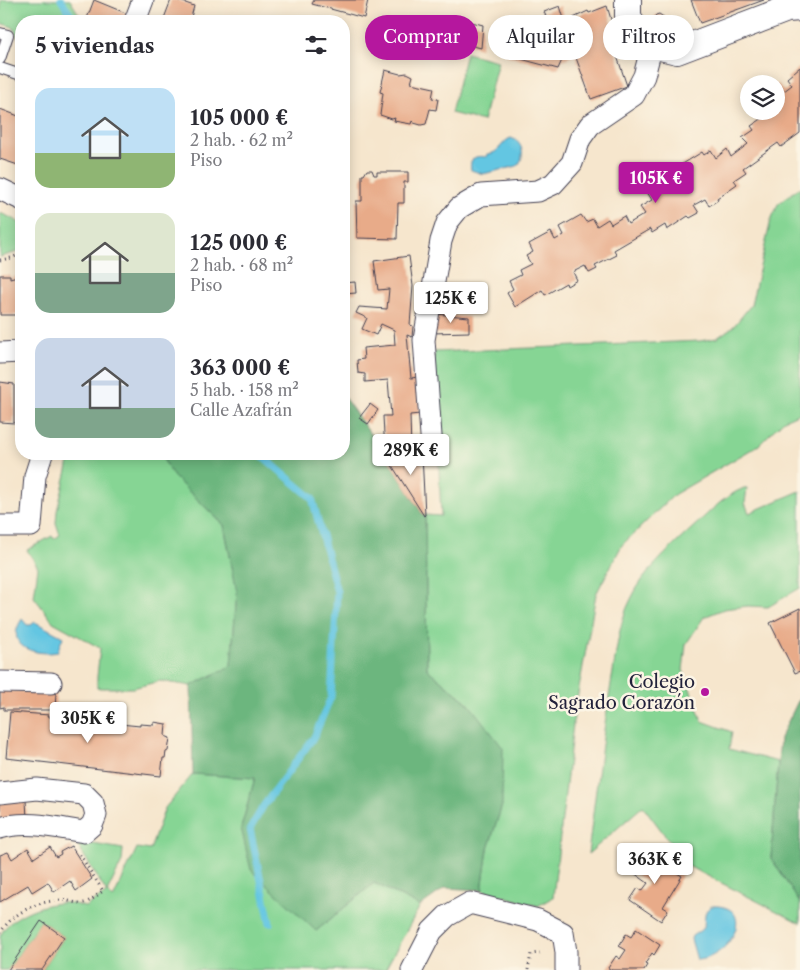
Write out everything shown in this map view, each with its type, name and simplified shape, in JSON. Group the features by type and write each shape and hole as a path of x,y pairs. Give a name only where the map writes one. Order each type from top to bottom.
{"street":[{"path":"137,15 143,0"},
{"path":"628,0 628,15"},
{"path":"694,45 787,9 800,8"},
{"path":"432,449 424,340 441,241 447,223 459,208 481,195 538,192 553,184 572,163 580,139 590,125 634,95 644,76 648,60"},
{"path":"0,189 15,196"},
{"path":"0,353 15,352"},
{"path":"0,526 32,526 35,476 40,460"},
{"path":"0,682 51,683"},
{"path":"0,792 37,789 84,794 93,803 96,815 92,825 84,832 40,825 0,828"},
{"path":"412,970 432,931 446,916 470,904 538,920 563,933 566,970"}],"lane":[{"path":"0,33 8,35 0,59"},
{"path":"0,68 15,73"}],"path":[{"path":"0,260 15,256"},
{"path":"0,933 14,916 29,908 61,900 84,903 103,891 80,855"},
{"path":"528,970 531,954 540,954"}],"green space":[{"path":"1,0 70,0 79,15 15,15 15,31 13,27 0,23"},
{"path":"478,56 498,61 483,121 451,113 464,60 478,60"},
{"path":"800,187 800,413 784,420 759,445 675,494 622,545 596,594 574,716 553,897 538,906 482,890 488,849 502,805 468,703 427,669 425,515 441,516 434,352 700,341 717,338 734,326 751,305 771,220 778,204"},
{"path":"0,213 15,220 15,253 0,257"},
{"path":"350,405 386,456 423,515 425,515 427,669 468,703 503,748 502,805 488,849 482,890 445,888 420,906 374,883 316,931 251,870 241,828 255,778 193,774 191,686 231,666 237,592 224,525 174,477 164,460 350,460"},
{"path":"70,460 164,460 174,477 224,525 237,592 231,666 191,686 160,681 133,688 97,688 100,648 53,622 34,597 38,567 27,550 52,536 54,539 60,535 56,523 57,511"},
{"name":"Colegio Sagrado Corazón","path":"744,488 747,488 745,503 749,513 800,491 800,588 768,607 748,606 724,609 704,617 686,644 683,670 702,721 732,732 729,749 778,762 771,858 800,903 800,923 688,866 643,806 588,854 616,652 620,629 627,608 643,579 665,554 716,506"},
{"path":"800,697 800,903 771,858 780,738"},
{"path":"193,774 255,778 241,828 316,931 374,883 420,906 385,970 42,970 64,937 41,921 8,970 0,970 0,938 3,931 16,918 35,909 54,904 68,903 85,907 107,893 75,841 123,849 122,862 107,892 113,899 137,848 150,850 165,808"}],"water":[{"path":"511,138 521,146 522,150 522,158 517,166 483,174 471,170 471,163 474,158 479,156 486,157 487,154 498,150"},
{"path":"22,619 27,625 35,622 63,637 57,652 40,652 24,648 16,637 17,629"},
{"path":"712,906 726,908 734,913 737,922 735,932 721,950 710,957 697,960 691,939 692,936 704,928 706,912"}],"building":[{"path":"94,0 128,14 128,15 88,15"},
{"path":"171,0 177,0 194,6 192,15 165,15"},
{"path":"314,0 368,0 364,18 312,4"},
{"path":"691,0 764,0 700,23"},
{"path":"560,6 563,15 545,15 544,12"},
{"path":"607,6 610,15 603,15 603,60 618,60 627,86 591,99 577,60 593,60 593,15 580,15"},
{"path":"478,24 483,25 481,48 478,47"},
{"path":"525,60 562,60 558,69"},
{"path":"800,67 800,133 781,147 778,143 743,168 746,172 734,180 737,184 717,198 718,200 709,206 705,199 694,205 699,213 690,218 688,216 667,230 665,225 652,233 650,229 614,250 617,255 595,266 597,269 589,273 585,266 573,272 577,280 567,286 566,283 545,295 542,290 515,307 507,293 513,289 509,281 521,275 519,270 531,264 526,256 533,252 529,244 551,232 555,240 564,235 560,227 581,215 586,222 593,219 597,226 608,219 611,224 624,216 628,224 645,214 640,207 652,200 647,192 654,187 652,184 673,170 674,172 682,167 681,165 702,152 704,155 711,150 716,158 727,149 731,157 748,144 742,138 754,130 751,126 760,120 785,120 785,90 792,85 787,78"},
{"path":"385,70 400,74 407,73 413,76 411,83 434,88 432,98 438,99 436,110 430,109 426,124 421,125 412,121 411,124 394,121 395,118 392,119 380,115 383,93 380,92"},
{"path":"0,109 15,115 15,164 0,159"},
{"path":"367,170 372,170 374,175 377,175 377,172 408,172 408,182 404,182 404,203 398,203 397,239 357,238 356,201 362,201 362,175"},
{"path":"409,256 413,286 410,325 413,326 412,337 407,335 411,378 418,377 420,414 410,415 411,452 385,453 383,416 391,416 388,380 365,382 365,374 358,373 357,360 364,359 363,348 395,345 394,330 381,324 376,335 362,329 367,318 356,313 359,307 387,309 389,289 378,290 374,261"},
{"path":"0,275 10,275 10,278 15,277 15,315 0,315"},
{"path":"350,282 355,282 356,293 350,294"},
{"path":"436,314 469,317 469,332 432,333"},
{"path":"0,382 14,384 14,423 0,422"},
{"path":"370,404 378,410 368,424 359,418"},
{"path":"422,454 425,515 424,516 386,456"},
{"path":"800,608 800,671 795,673 770,623"},
{"path":"0,691 56,692 55,710 4,710 4,707 0,708"},
{"path":"10,712 140,726 140,724 154,725 154,722 166,724 165,736 170,738 168,751 165,758 163,758 161,776 6,758"},
{"path":"26,800 27,819 0,821 0,802"},
{"path":"71,846 92,879 76,891 70,881 54,892 48,882 32,892 28,885 0,902 0,855 8,852 12,859 28,848 34,858 50,847 56,857 61,854 60,852"},
{"path":"650,849 670,863 667,867 682,876 663,907 668,910 661,921 630,900 638,888 642,891 648,883 634,873"},
{"path":"41,921 64,937 42,970 8,970"},
{"path":"636,929 660,945 654,955 652,953 645,964 647,965 644,970 612,970 608,968 616,956 620,959 626,950 619,946 626,934 631,937"}],"waterway":[{"path":"61,0 71,15"},
{"path":"267,460 312,498 337,592 331,697 314,737 264,805 250,829 270,923"}],"place":[{"name":"Colegio Sagrado Corazón","path":"705,692"}]}
